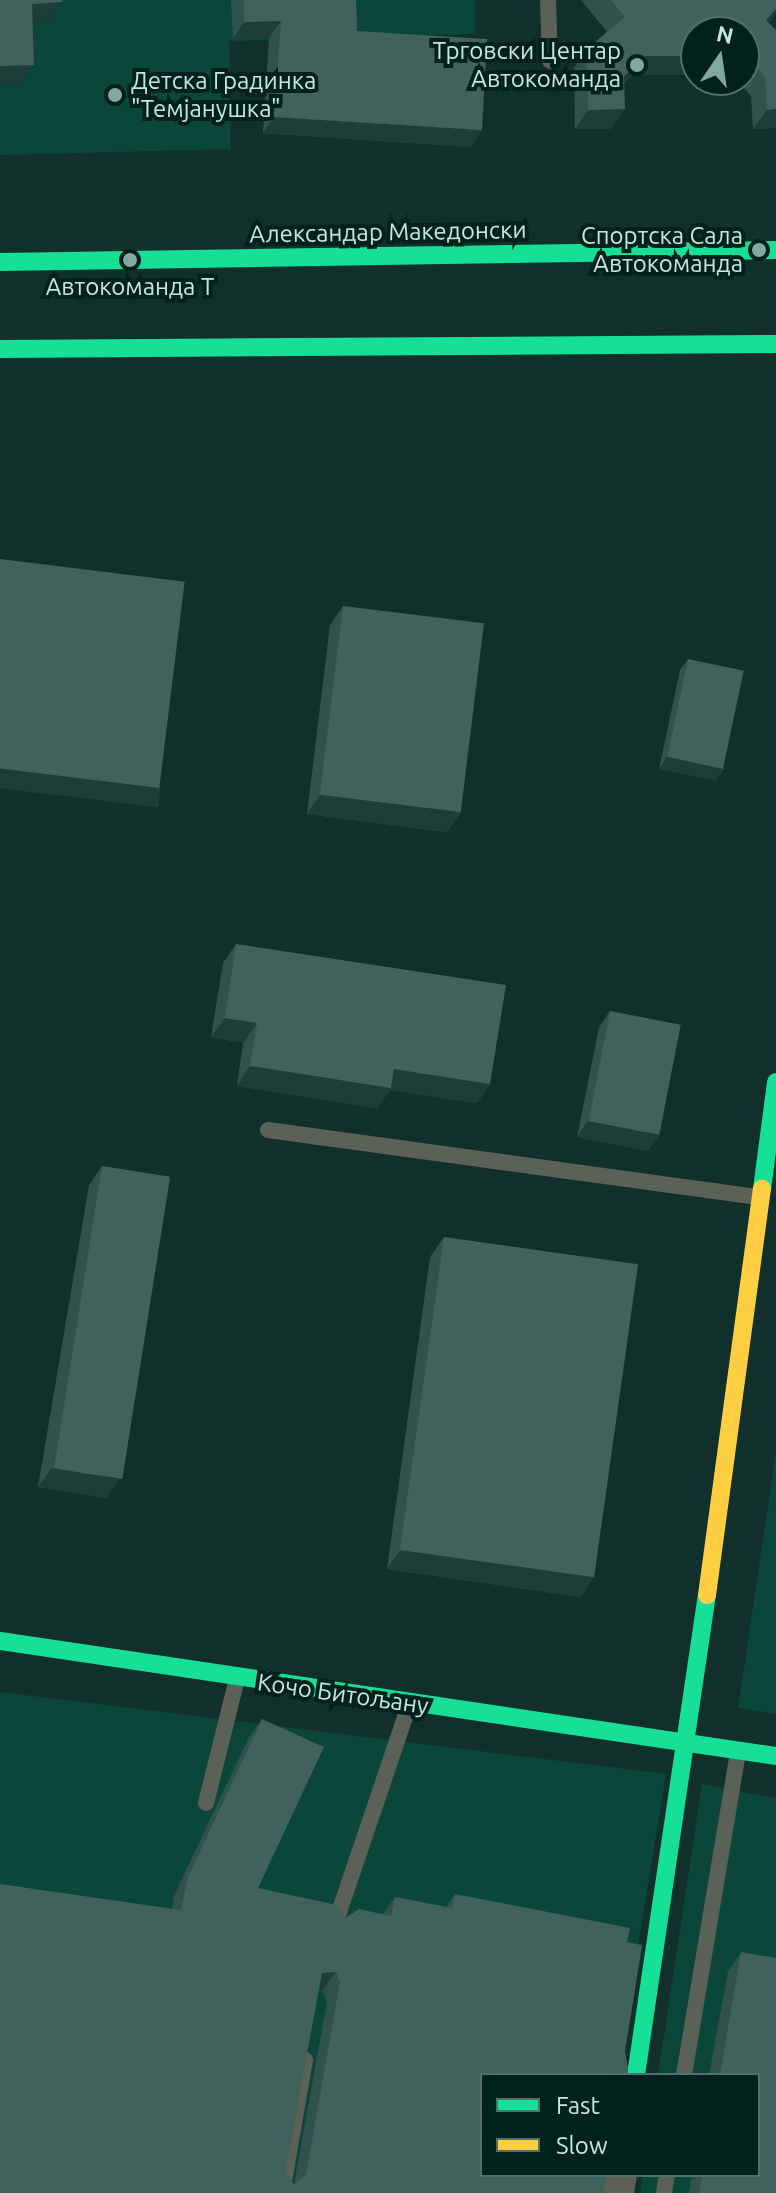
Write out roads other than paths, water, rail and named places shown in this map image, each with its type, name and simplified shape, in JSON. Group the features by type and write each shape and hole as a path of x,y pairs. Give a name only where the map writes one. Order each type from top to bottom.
{"street":[{"name":"Александар Македонски","path":"0,262 776,250"},
{"path":"0,349 776,344"},
{"path":"636,2073 686,1742 776,1082"},
{"name":"Кочо Битољану","path":"0,1641 237,1679 776,1756"}],"lane":[{"path":"548,0 550,61"},
{"path":"268,1130 760,1198"},
{"path":"206,1803 237,1679"},
{"path":"334,1927 410,1703"},
{"path":"684,2073 738,1750"},
{"path":"282,2193 308,2044"}],"place":[{"name":"Трговски Центар Автокоманда","path":"637,65"},
{"name":"Детска Градинка \"Темјанушка\"","path":"115,95"},
{"name":"Спортска Сала Автокоманда","path":"759,250"},
{"name":"Автокоманда Т","path":"130,260"}]}
